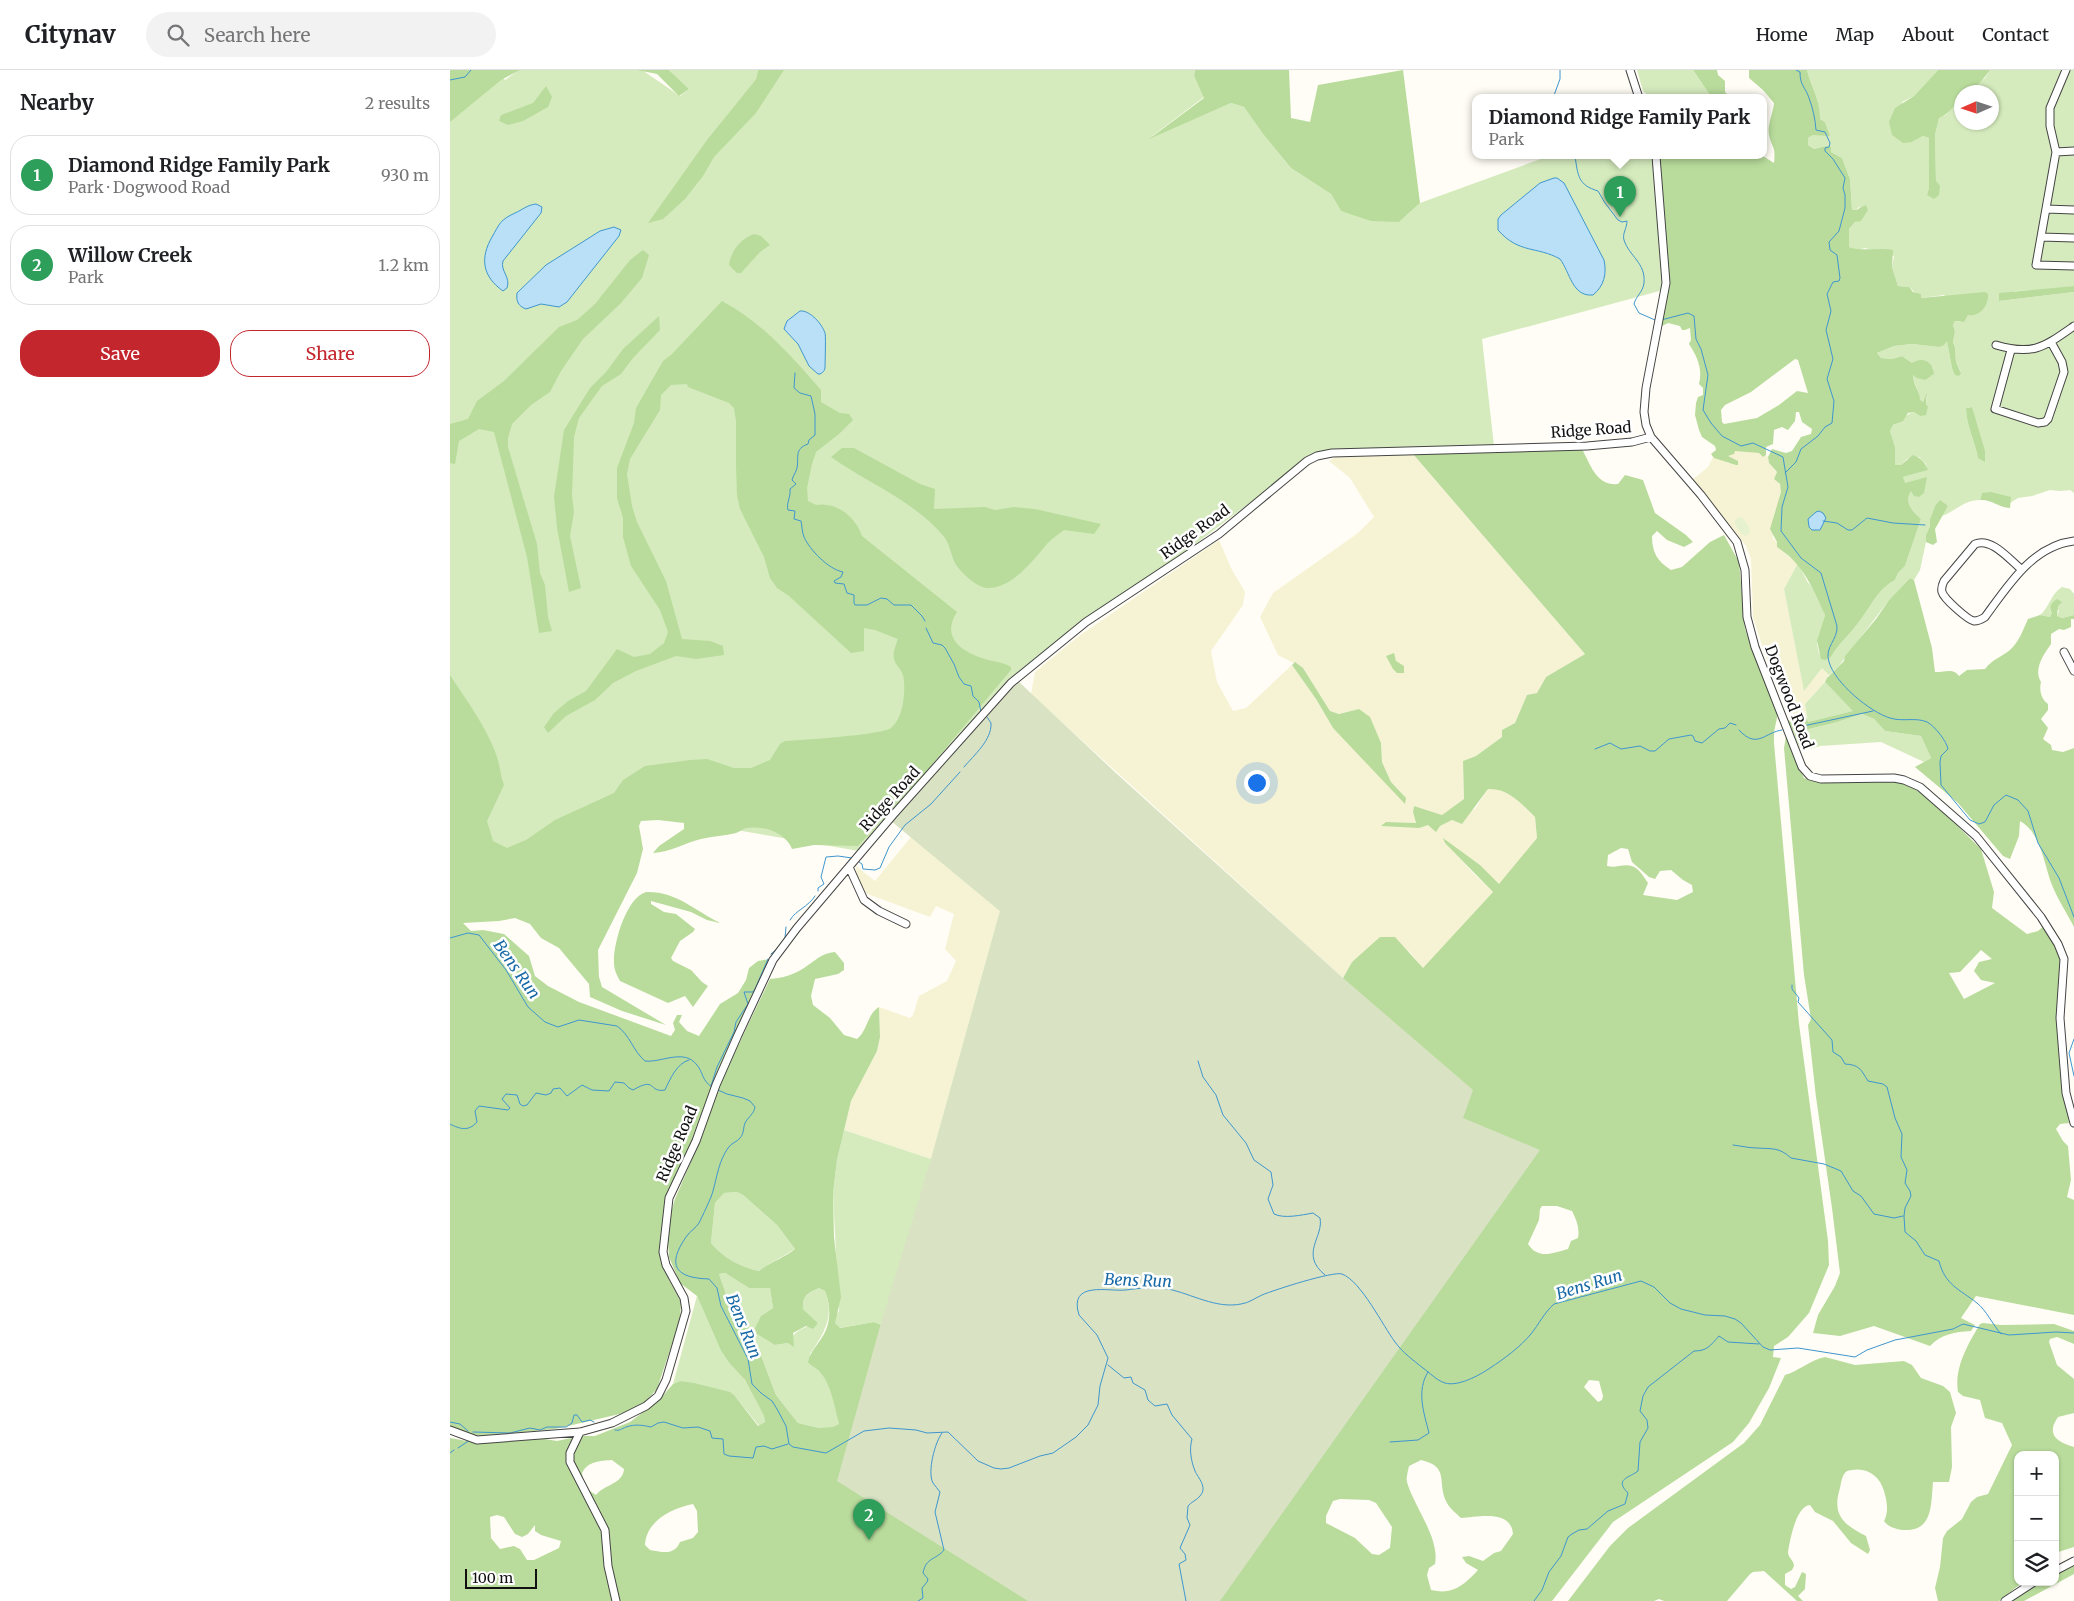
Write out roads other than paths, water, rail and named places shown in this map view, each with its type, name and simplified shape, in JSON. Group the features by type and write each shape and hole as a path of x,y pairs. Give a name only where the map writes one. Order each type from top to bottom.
{"street":[{"path":"1630,70 1638,94"},
{"path":"2066,70 2050,108 2050,126 2056,152 2036,265 2074,266"},
{"path":"2056,152 2074,151"},
{"name":"Dogwood Road","path":"1656,159 1666,275 1664,296 1648,378 1644,412 1646,425 1652,437 1701,495 1737,542 1745,570 1749,629 1794,748 1806,773 1814,778 1821,779 1894,778 1912,782 1920,787 1960,820 1989,849 2052,933 2064,959 2060,1018 2066,1093 2074,1123"},
{"path":"2046,209 2074,210"},
{"path":"2041,237 2074,238"},
{"path":"1996,346 2011,350 2034,349 2051,342 2074,326"},
{"path":"2011,350 1995,408 2038,423 2045,422 2048,419 2064,372 2062,362 2051,342"},
{"name":"Ridge Road","path":"450,1430 471,1439 580,1432 612,1423 646,1406 658,1396 666,1380 686,1311 684,1298 666,1265 662,1252 667,1206 673,1188 696,1141 715,1088 773,960 797,928 893,815 1011,683 1086,622 1219,534 1312,458 1332,453 1587,446 1636,442 1652,437"},
{"path":"2021,569 1990,544 1980,542 1975,544 1944,581 1941,588 1942,594 1969,618 1975,621 1981,620 2021,569 2052,548 2074,541"},
{"path":"2064,652 2074,670"},
{"path":"849,867 864,900 879,911 906,924"},
{"path":"580,1432 570,1453 570,1462 605,1530 608,1566 616,1601"},
{"path":"2059,1569 2074,1560"},
{"path":"2005,1601 2028,1586"}],"water":[{"path":"1554,178 1564,183 1604,260 1604,279 1600,288 1593,295 1586,295 1576,288 1560,259 1513,243 1498,230 1498,219 1501,215 1540,183"},
{"path":"536,204 542,207 541,213 503,261 502,265 508,284 507,288 503,291 487,273 485,259 488,245 503,220 527,206"},
{"path":"614,227 621,230 619,236 567,302 559,307 541,304 526,309 519,305 517,293 546,265 600,231"},
{"path":"800,311 804,311 815,318 825,333 825,368 820,374 809,366 798,344 784,329 787,321"},
{"path":"1819,511 1826,518 1820,530 1812,530 1809,527 1808,519"}],"waterway":[{"path":"450,80 465,77 471,70"},
{"path":"1554,94 1560,79 1560,70"},
{"path":"1785,473 1796,462 1801,449 1832,423 1834,401 1827,379 1833,359 1826,330 1831,311 1827,294 1833,282 1839,281 1840,278 1837,255 1830,250 1829,242 1839,231 1845,208 1843,188 1845,178 1833,159 1825,151 1825,148 1829,147 1830,143 1825,132 1816,130 1814,114 1802,83 1800,72 1796,70"},
{"path":"1576,159 1578,174 1583,183 1591,189 1598,191 1618,220 1622,222 1627,221 1624,240 1626,246 1640,265 1644,276 1643,286 1634,304 1639,313 1655,320"},
{"path":"1661,320 1688,313 1694,316 1696,339 1701,349 1708,375 1703,410 1722,436 1741,446 1753,443 1783,457 1788,487 1782,507 1781,531 1801,558 1821,573 1837,626 1828,657 1838,679 1854,696 1882,715 1895,719 1927,722 1937,730 1948,749 1941,756 1941,785 1970,820 1979,824 1985,822 1994,805 2006,795 2018,800 2028,811 2038,843 2059,878 2074,917"},
{"path":"795,373 794,388 800,393 811,396 815,414 815,435 799,451 797,468 792,480 796,484 790,489 788,510 795,511 794,519 801,521 804,537 815,553 831,567 843,572 841,577 834,581 835,583 844,584 847,593 854,595 855,605 867,605 881,598 887,599 894,605 911,605 925,621"},
{"path":"1823,521 1837,523 1848,530 1852,530 1867,518 1893,523 1925,525"},
{"path":"926,628 933,643 942,645 945,648 964,684 971,686 973,696 979,702 981,712"},
{"path":"1794,728 1873,711"},
{"path":"964,767 982,747 989,735 991,723 987,717"},
{"path":"1595,749 1610,743 1621,749 1640,746 1650,751 1655,751 1669,739 1691,735 1695,741 1702,743 1719,729 1725,728 1730,723 1736,725"},
{"path":"1739,730 1751,739 1761,738 1782,730"},
{"path":"859,862 862,864 863,869 875,870 880,868 889,847 905,825 931,804 960,772"},
{"path":"818,891 818,888 824,884 821,877 826,857 852,858"},
{"path":"790,920 815,896"},
{"path":"785,938 786,927"},
{"name":"Bens Run","path":"450,938 468,933 479,935 506,970 528,1007 545,1022 558,1027 579,1020 617,1026 645,1061 686,1057 697,1065 706,1082 712,1087"},
{"path":"771,954 778,948"},
{"path":"711,1086 717,1067 734,1032 736,1022 748,1004 744,992 753,992 768,959"},
{"path":"1792,985 1792,989 1799,998 1798,1002 1832,1040 1833,1052 1841,1057 1845,1064 1859,1068 1868,1081 1883,1084 1887,1087 1895,1118 1902,1134 1901,1157 1907,1170 1905,1183 1911,1196 1905,1208 1905,1232 1916,1241 1925,1255 1939,1261 1949,1281 1981,1306 2001,1334"},
{"path":"2074,1039 2069,1053 2074,1076"},
{"path":"450,1124 461,1128 474,1125 477,1122 475,1111 479,1106 508,1110 510,1108 502,1099 506,1094 517,1095 520,1104 523,1106 527,1105 536,1093 546,1095 551,1093 553,1089 560,1088 567,1096 582,1085 592,1090 609,1091 615,1082 624,1083 633,1090 646,1085 665,1090 677,1068 689,1060"},
{"path":"1198,1061 1203,1077 1216,1095 1223,1115 1246,1143 1254,1160 1271,1172 1273,1185 1268,1199 1274,1214 1298,1216 1313,1213 1320,1218 1319,1232 1313,1253 1317,1267 1325,1275"},
{"name":"Bens Run","path":"718,1090 750,1101 755,1107 745,1123 743,1133 739,1139 729,1146 722,1158 707,1207 699,1223 680,1247 676,1263 682,1273 709,1279 717,1288 721,1306 748,1359 752,1384 772,1401 777,1409 786,1426 789,1444 793,1447 826,1453 864,1431 889,1428 916,1430 927,1433 948,1432 978,1461 994,1468 1009,1468 1053,1453 1076,1437 1088,1425 1098,1405 1100,1386 1108,1358 1097,1335 1079,1315 1077,1304 1079,1297 1085,1292 1092,1290 1163,1288 1213,1303 1232,1305 1247,1303 1262,1295 1327,1275 1342,1274 1357,1285 1364,1294 1401,1350 1436,1378 1450,1384 1475,1377 1506,1357 1527,1339 1554,1304 1641,1281 1654,1287 1670,1303 1681,1309 1705,1315 1725,1316 1735,1319 1763,1347 1770,1350 1798,1348 1855,1357 1867,1350 1895,1340 1953,1329 1963,1324 2009,1335 2056,1332 2074,1333"},
{"path":"1733,1145 1775,1149 1791,1158 1824,1164 1841,1171 1853,1191 1861,1196 1874,1214 1894,1218 1903,1216"},
{"path":"1534,1601 1542,1590 1549,1572 1561,1556 1568,1537 1579,1530 1587,1529 1608,1511 1625,1504 1628,1493 1622,1485 1624,1479 1638,1471 1640,1442 1648,1428 1647,1420 1640,1411 1643,1396 1648,1387 1694,1351 1708,1347 1719,1336 1728,1342 1759,1344"},
{"path":"1108,1365 1124,1378 1131,1377 1133,1383 1145,1390 1148,1400 1155,1406 1167,1404 1172,1415 1192,1439 1192,1459 1203,1489 1199,1497 1188,1506 1187,1518 1190,1525 1180,1548 1185,1554 1186,1560 1179,1564 1186,1601"},
{"path":"1390,1442 1418,1440 1429,1433 1422,1402 1422,1387 1428,1372"},
{"path":"473,1432 510,1433 530,1428 540,1430 547,1427 566,1427 572,1423 574,1415 577,1415 582,1422 590,1420 594,1422"},
{"path":"450,1422 460,1424 468,1431"},
{"path":"615,1430 635,1425 651,1427 664,1422 683,1428 698,1427 710,1431 712,1438 723,1439 724,1454 753,1458 756,1447 764,1446 772,1449 788,1444"},
{"path":"918,1601 923,1598 922,1588 928,1579 923,1573 926,1564 944,1550 935,1512 940,1492 931,1478 934,1450 942,1433"},
{"path":"458,1448 470,1440"},
{"path":"450,1453 454,1450"}],"place":[{"name":"Diamond Ridge Family Park","path":"1620,217"},
{"name":"Willow Creek","path":"869,1540"}]}
